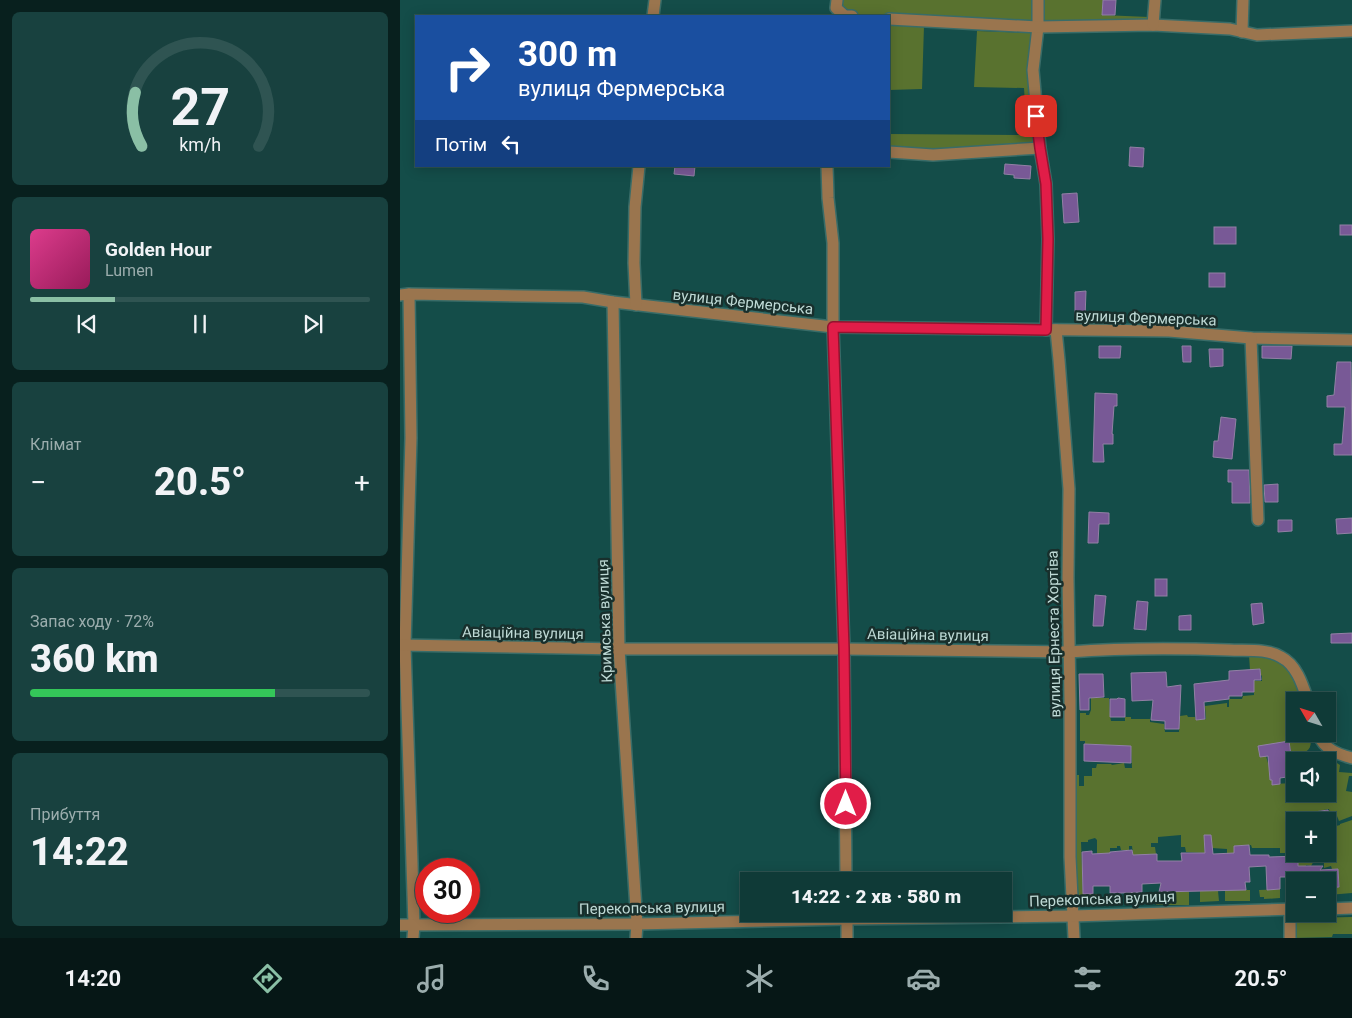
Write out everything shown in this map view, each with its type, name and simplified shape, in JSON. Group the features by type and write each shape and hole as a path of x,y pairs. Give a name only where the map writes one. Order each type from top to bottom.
{"street":[{"path":"653,15 655,0"},
{"path":"836,0 836,8 844,15"},
{"name":"вулиця Ернеста Хортіва","path":"1038,0 1038,27 1033,70 1040,148 1046,184 1051,330 1060,369 1069,489 1070,857 1074,938"},
{"path":"1153,25 1155,0"},
{"path":"1242,0 1242,32"},
{"path":"890,19 1038,27 1153,25 1230,29 1257,35 1352,32"},
{"path":"890,152 933,155 1040,148"},
{"path":"636,305 634,216 639,167"},
{"path":"827,167 833,243 833,327 844,648 846,872"},
{"path":"404,295 403,646 413,938"},
{"name":"вулиця Фермерська","path":"404,295 583,298 833,327 1169,331 1251,338 1352,340"},
{"name":"Кримська вулиця","path":"613,302 619,649 637,924 636,938"},
{"path":"1251,338 1258,520"},
{"name":"Авіаційна вулиця","path":"403,646 619,649 844,648 1069,652 1117,649 1216,649 1267,652 1282,657 1292,666 1306,692"},
{"path":"1323,742 1337,754 1352,758"},
{"path":"1336,909 1352,908"},
{"name":"Перекопська вулиця","path":"1012,916 1073,916 1286,909"},
{"name":"Перекопська вулиця","path":"400,925 637,924 740,920"},
{"path":"847,922 847,938"},
{"path":"1290,938 1292,922"}],"green space":[{"path":"842,0 1036,0 1035,25 890,15 848,15 843,9"},
{"path":"1041,0 1103,0 1102,15 1149,17 1150,0 1161,0 1160,19 1158,24 1050,25 1043,17"},
{"path":"890,25 924,25 922,89 890,90"},
{"path":"977,31 1031,33 1033,35 1036,141 1033,144 969,152 890,149 890,134 1027,135 1024,88 974,87"},
{"path":"1249,655 1273,657 1290,669 1299,692 1286,692 1287,742 1266,756 1268,763 1270,763 1271,770 1269,770 1272,784 1286,783 1286,802 1336,802 1336,762 1340,765 1339,772 1352,773 1352,776 1349,776 1346,791 1352,792 1352,816 1339,821 1336,812 1330,812 1329,809 1313,812 1286,812 1286,853 1280,853 1280,848 1252,848 1251,845 1235,846 1235,861 1227,861 1227,849 1212,848 1212,842 1204,845 1205,853 1186,852 1185,847 1181,847 1181,835 1158,837 1158,843 1151,843 1151,847 1155,847 1156,854 1149,854 1149,856 1133,855 1132,846 1129,846 1129,850 1121,850 1120,846 1117,846 1117,848 1110,848 1110,857 1097,859 1097,840 1095,838 1088,840 1088,842 1081,842 1083,894 1097,894 1097,904 1083,904 1079,898 1078,889 1074,775 1079,775 1079,786 1084,786 1084,776 1092,776 1092,768 1096,768 1097,764 1112,765 1124,763 1125,768 1132,768 1131,746 1085,744 1085,741 1080,741 1080,713 1089,715 1091,698 1109,698 1111,721 1125,721 1125,717 1131,717 1131,719 1150,719 1150,722 1164,724 1165,732 1179,732 1180,716 1195,717 1196,720 1206,719 1205,706 1227,703 1227,707 1229,707 1229,699 1242,699 1243,696 1254,695 1254,687 1250,679 1262,681 1262,676 1260,669 1250,670"},
{"path":"1289,742 1311,742 1306,752 1291,752"},
{"path":"1352,820 1352,893 1336,894 1336,887 1339,887 1338,869 1332,869 1331,866 1324,868 1324,862 1336,862 1336,826"},
{"path":"1298,862 1313,862 1311,866 1298,866"},
{"path":"1280,889 1280,898 1264,899 1264,897 1260,897 1259,890"},
{"path":"1225,890 1250,890 1250,901 1225,901"},
{"path":"1200,891 1218,891 1219,901 1200,902"},
{"path":"1156,892 1189,892 1189,905 1156,905"},
{"path":"1336,917 1352,917 1352,934 1333,934 1332,937 1292,938 1293,931 1298,922 1336,922"}],"building":[{"path":"1103,0 1116,0 1115,15 1102,15"},
{"path":"1130,147 1144,148 1143,167 1129,166"},
{"path":"1005,164 1031,166 1030,179 1014,178 1014,175 1004,174"},
{"path":"675,167 695,167 694,176 674,174"},
{"path":"1077,193 1079,222 1064,223 1062,194"},
{"path":"1340,225 1352,225 1352,235 1340,235"},
{"path":"1214,227 1236,227 1236,244 1214,244"},
{"path":"1209,273 1225,273 1225,287 1209,287"},
{"path":"1086,291 1085,318 1075,319 1075,292"},
{"path":"1099,346 1121,346 1120,358 1099,358"},
{"path":"1182,346 1191,346 1191,362 1183,362"},
{"path":"1262,346 1292,346 1291,359 1262,358"},
{"path":"1209,349 1223,349 1223,366 1210,367"},
{"path":"1337,362 1351,362 1352,455 1334,455 1334,444 1342,444 1345,407 1327,407 1327,396 1334,395"},
{"path":"1095,393 1117,394 1117,406 1114,406 1113,444 1103,444 1104,462 1093,462"},
{"path":"1221,417 1236,419 1232,459 1213,457 1214,441 1218,441"},
{"path":"1228,470 1249,470 1250,503 1232,503 1232,482 1228,482"},
{"path":"1278,484 1278,502 1265,502 1264,485"},
{"path":"1089,512 1109,513 1109,524 1099,524 1098,543 1088,543"},
{"path":"1352,518 1352,533 1337,534 1336,519"},
{"path":"1278,520 1292,520 1292,531 1278,532"},
{"path":"1155,579 1167,579 1167,596 1155,596"},
{"path":"1095,595 1106,596 1103,626 1093,626"},
{"path":"1137,601 1148,602 1146,630 1134,629"},
{"path":"1262,603 1264,623 1253,625 1251,604"},
{"path":"1191,615 1191,630 1179,630 1179,616"},
{"path":"1352,633 1352,643 1331,643 1331,634"},
{"path":"1260,669 1261,680 1254,680 1254,692 1242,692 1242,696 1229,696 1229,699 1204,702 1205,719 1196,720 1194,684 1229,680 1229,671"},
{"path":"1166,672 1167,687 1181,685 1179,729 1165,729 1165,721 1151,720 1153,700 1132,701 1131,673"},
{"path":"1079,674 1103,674 1104,697 1089,698 1089,710 1080,710"},
{"path":"1110,699 1125,699 1125,717 1110,717"},
{"path":"1289,742 1291,752 1286,752 1286,777 1280,778 1280,784 1272,785 1268,756 1260,757 1258,746"},
{"path":"1084,744 1131,746 1131,763 1084,761"},
{"path":"1204,835 1211,835 1213,854 1234,853 1234,846 1249,845 1250,855 1286,856 1286,862 1298,862 1298,866 1323,866 1320,870 1338,869 1339,887 1336,887 1336,872 1286,872 1286,877 1280,877 1280,889 1267,890 1266,866 1249,867 1250,882 1245,882 1246,890 1159,892 1161,883 1142,884 1142,892 1122,893 1110,893 1110,886 1093,886 1093,894 1083,894 1082,852 1092,851 1092,854 1132,850 1133,855 1157,854 1157,861 1182,861 1181,853 1205,853"}],"route":[{"path":"846,804 844,648 833,327 1046,330 1048,239 1046,184 1036,116"}]}
